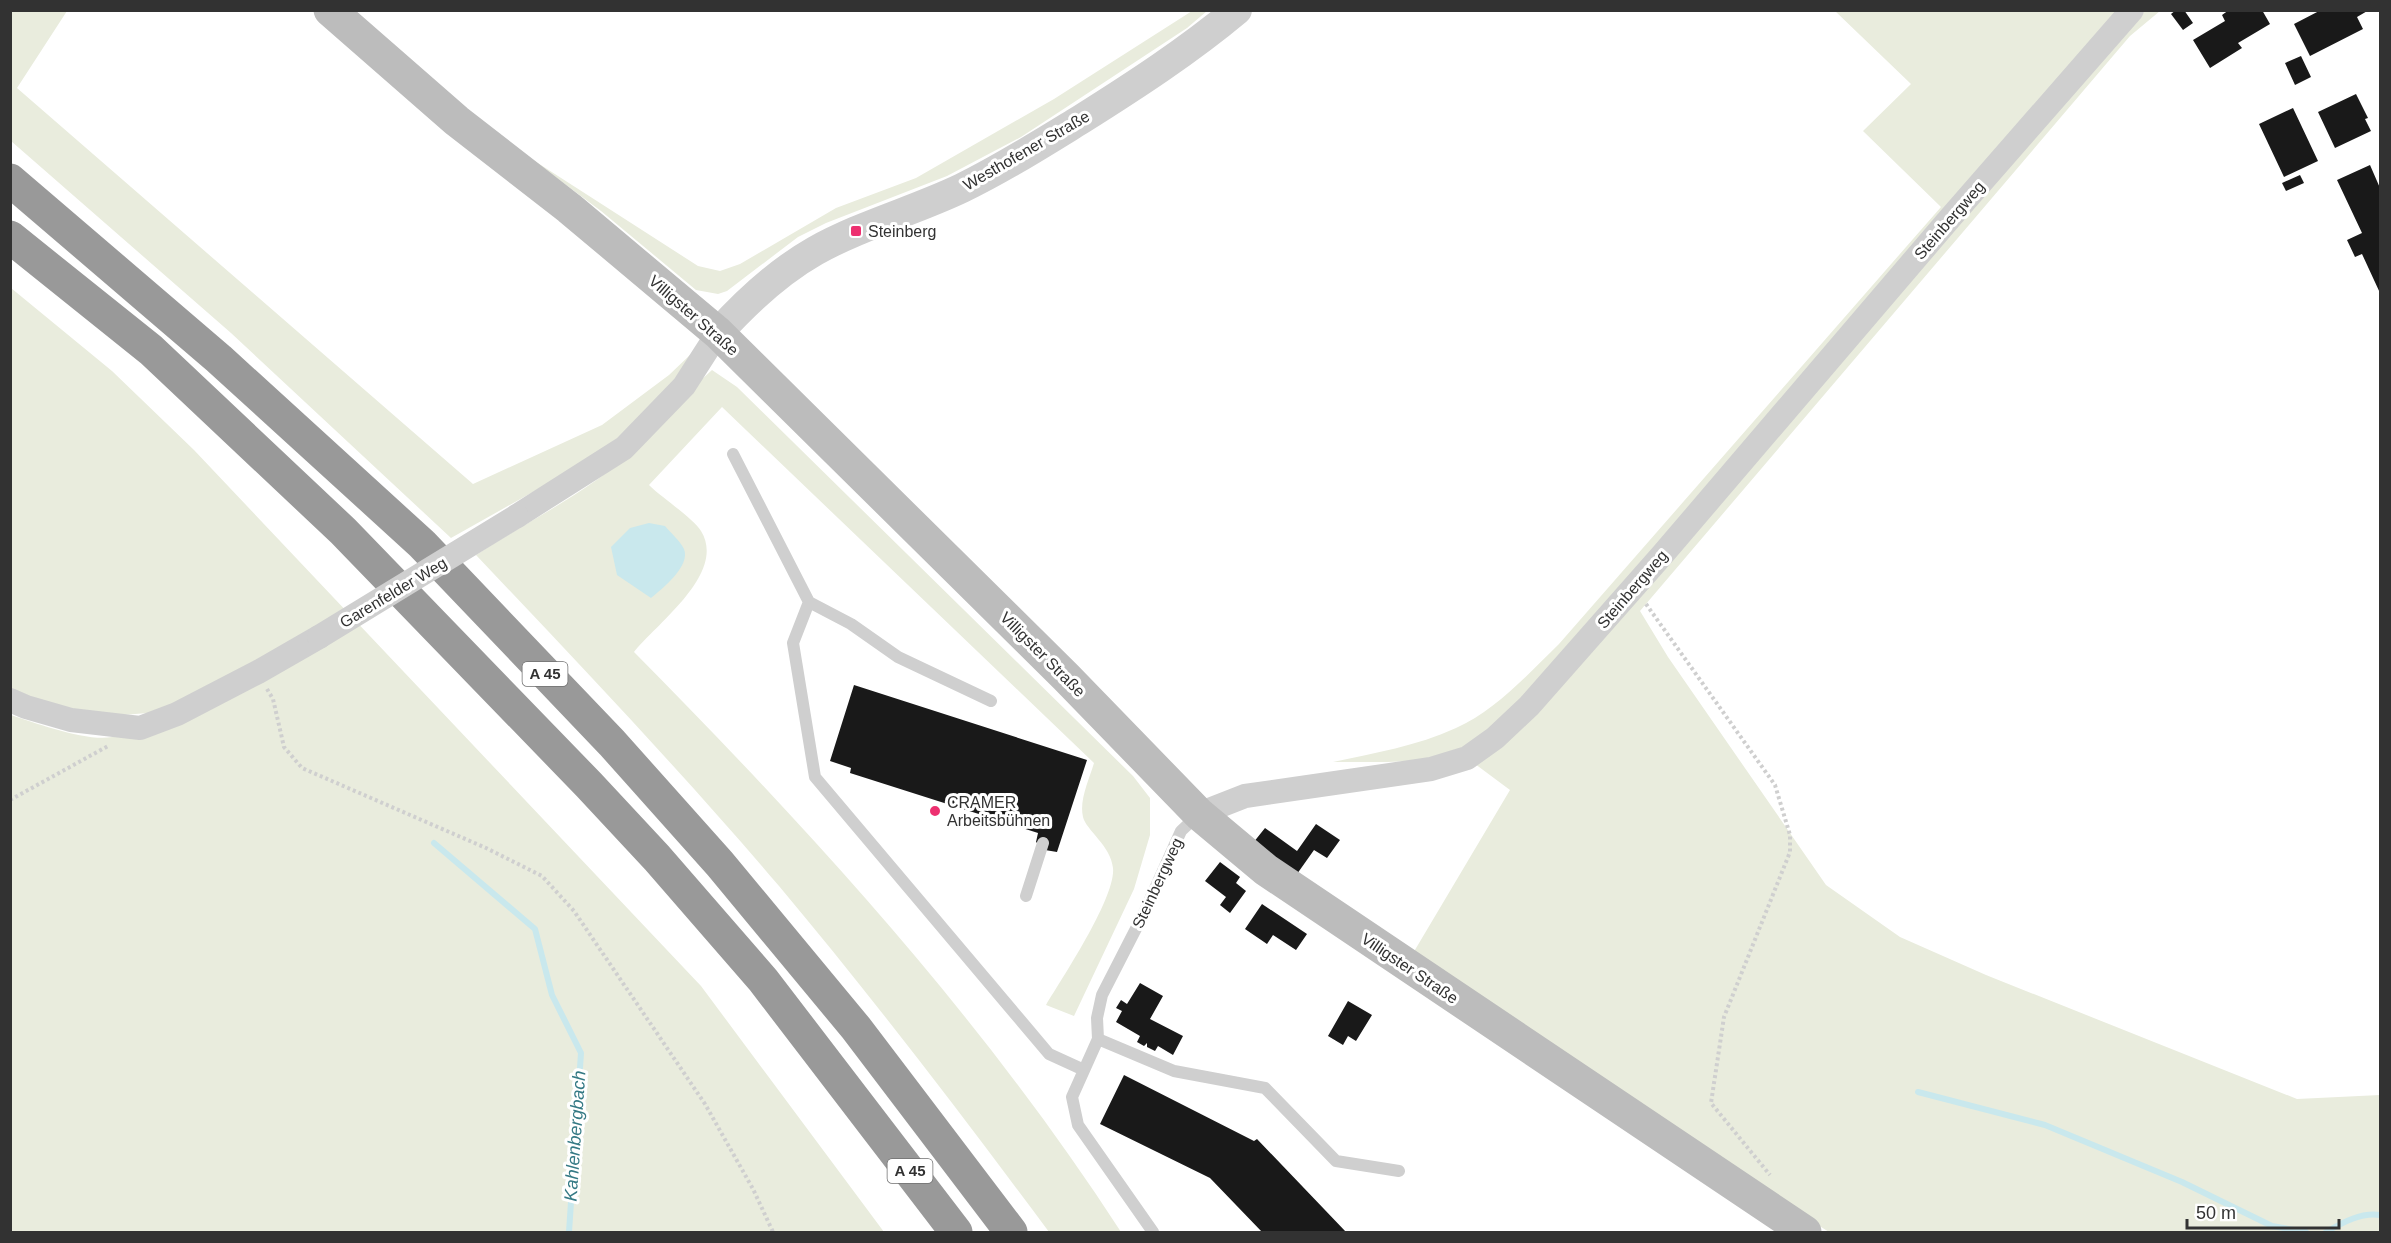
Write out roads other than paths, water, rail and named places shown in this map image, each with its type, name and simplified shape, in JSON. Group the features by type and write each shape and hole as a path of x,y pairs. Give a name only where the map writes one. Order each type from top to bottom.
{"highway":[{"name":"A 45","path":"10,180 219,359 422,543 612,743 720,864 856,1028 1011,1233"},
{"name":"A 45","path":"10,237 151,350 342,531 430,619 657,858 763,980 956,1233"}],"main road":[{"name":"Villigster Straße","path":"330,10 448,113 569,208 718,333 1066,676 1199,814 1266,870 1805,1233"}],"street":[{"name":"Westhofener Straße","path":"718,333 753,297 815,251 962,188 1017,159 1115,98 1209,34 1237,10"},
{"name":"Steinbergweg","path":"1199,814 1245,796 1431,769 1467,758 1495,738 1530,706 1951,216 2132,10"},
{"name":"Garenfelder Weg","path":"10,700 26,708 71,720 140,728 177,714 319,637 624,448 684,386 718,333"}],"lane":[{"path":"733,454 809,603 851,624 898,657 991,701"},
{"path":"809,603 794,643 814,777 1049,1054 1084,1070"},
{"name":"Steinbergweg","path":"1098,1039 1097,1018 1102,995 1144,913 1181,831 1199,814"},
{"path":"1026,896 1043,843"},
{"path":"1153,1233 1078,1125 1072,1097 1098,1039 1174,1071 1265,1088 1336,1161 1399,1171"},
{"path":"863,1109 883,1158 911,1195"}],"water":[{"path":"649,523 665,526 684,549 685,556 680,570 651,598 617,575 611,547 630,528"}],"waterway":[{"name":"Kahlenbergbach","path":"434,843 535,929 552,995 581,1053 569,1232"},
{"path":"1918,1092 2045,1125 2182,1182 2272,1226 2306,1232"},
{"path":"2326,1232 2359,1217 2380,1215"}],"place":[{"name":"Steinberg","path":"856,231"},
{"name":"CRAMER Arbeitsbühnen","path":"935,811"}]}
